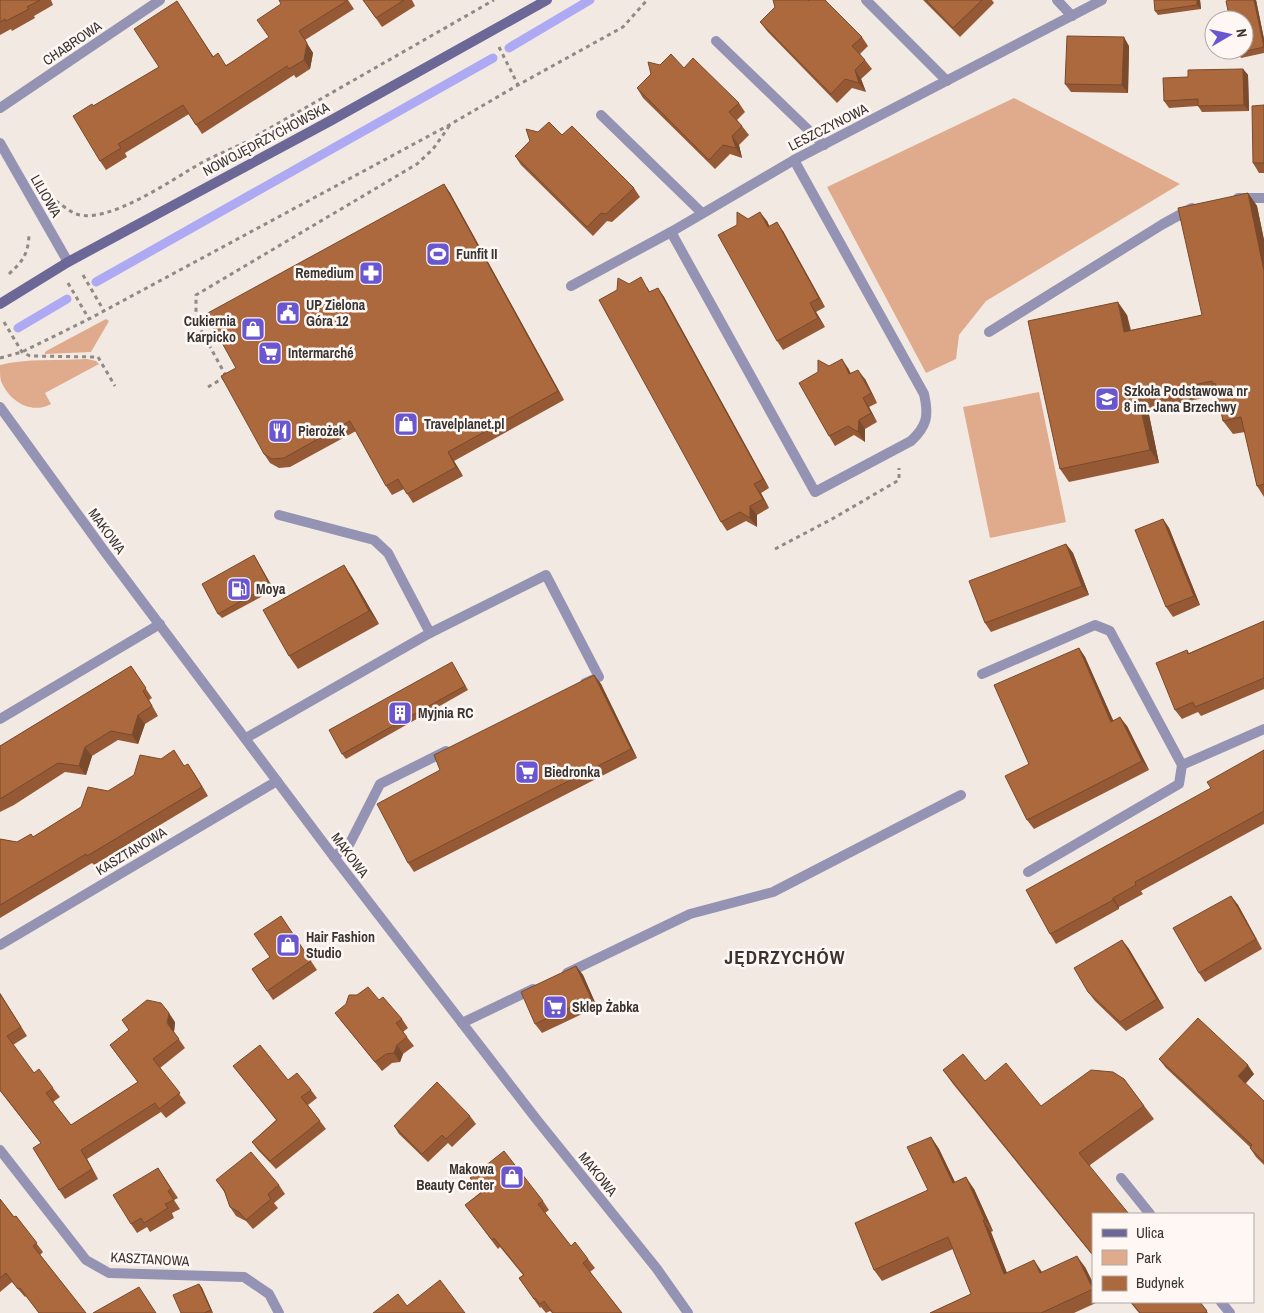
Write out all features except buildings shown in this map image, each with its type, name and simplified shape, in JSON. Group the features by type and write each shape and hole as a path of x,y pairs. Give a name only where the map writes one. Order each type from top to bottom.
{"street":[{"name":"CHABROWA","path":"0,108 160,0"},
{"name":"NOWOJĘDRZYCHOWSKA","path":"0,304 68,262 547,0"},
{"path":"866,0 947,80"},
{"path":"1057,0 1072,16"},
{"name":"LESZCZYNOWA","path":"571,286 671,232 794,160 1102,0"},
{"path":"716,41 824,145"},
{"path":"601,115 702,214"},
{"name":"LILIOWA","path":"0,143 68,262"},
{"path":"671,232 815,492 912,441 919,434 926,421 927,407 924,394 794,160"},
{"path":"1230,199 1264,198"},
{"path":"989,332 1163,224 1196,206 1205,204"},
{"name":"MAKOWA","path":"0,407 105,552 246,738 277,782 536,1120 657,1269 688,1313"},
{"path":"279,515 374,540 388,553 430,634"},
{"path":"246,738 430,634 546,574 599,676 572,690"},
{"path":"0,719 160,624"},
{"path":"982,674 1095,625 1110,631 1182,765 1179,784 1028,872"},
{"path":"1182,765 1264,729"},
{"path":"334,857 350,843 380,784 458,745"},
{"name":"KASZTANOWA","path":"0,945 277,782"},
{"path":"558,977 690,914 774,892 961,795"},
{"path":"462,1023 541,986"},
{"name":"KASZTANOWA","path":"0,1150 86,1260 109,1273 244,1277 269,1294 278,1313"},
{"path":"1121,1178 1149,1213"},
{"path":"1222,1303 1230,1313"}],"path":[{"path":"51,194 75,214 104,214 123,207 204,162 249,140 494,0"},
{"path":"0,358 22,352 89,319 451,124 623,27 647,0"},
{"path":"496,41 518,85"},
{"path":"226,377 196,321 196,295 417,164 433,149 451,124"},
{"path":"6,276 20,264 27,252 30,236 28,229"},
{"path":"68,262 82,274 104,311"},
{"path":"68,262 68,283 89,319"},
{"path":"1,318 22,352 30,356 98,357 115,386"},
{"path":"208,386 233,373"},
{"path":"775,549 900,480 900,448"}],"green space":[{"path":"1014,98 1180,184 986,301 959,335 956,359 926,373 827,187"},
{"path":"106,319 109,321 91,352 45,354 48,350"},
{"path":"87,359 96,361 99,364 45,393 51,404 43,407 28,407 15,400 9,395 1,381 0,365 32,361"},
{"path":"1039,392 1066,522 990,538 963,407"}],"waterway":[{"path":"509,48 590,0"},
{"path":"96,282 493,58"},
{"path":"18,328 67,299"}],"place":[{"name":"Funfit II","path":"438,254"},
{"name":"Remedium","path":"371,273"},
{"name":"UP Zielona Góra 12","path":"288,313"},
{"name":"Cukiernia Karpicko","path":"253,329"},
{"name":"Intermarché","path":"270,353"},
{"name":"Szkoła Podstawowa nr 8 im. Jana Brzechwy","path":"1107,399"},
{"name":"Travelplanet.pl","path":"406,424"},
{"name":"Pierożek","path":"280,431"},
{"name":"Moya","path":"239,589"},
{"name":"Myjnia RC","path":"400,713"},
{"name":"Biedronka","path":"527,772"},
{"name":"Hair Fashion Studio","path":"288,945"},
{"name":"Sklep Żabka","path":"555,1007"},
{"name":"Makowa Beauty Center","path":"512,1177"}],"district":[{"name":"JĘDRZYCHÓW","path":"785,957"}]}
